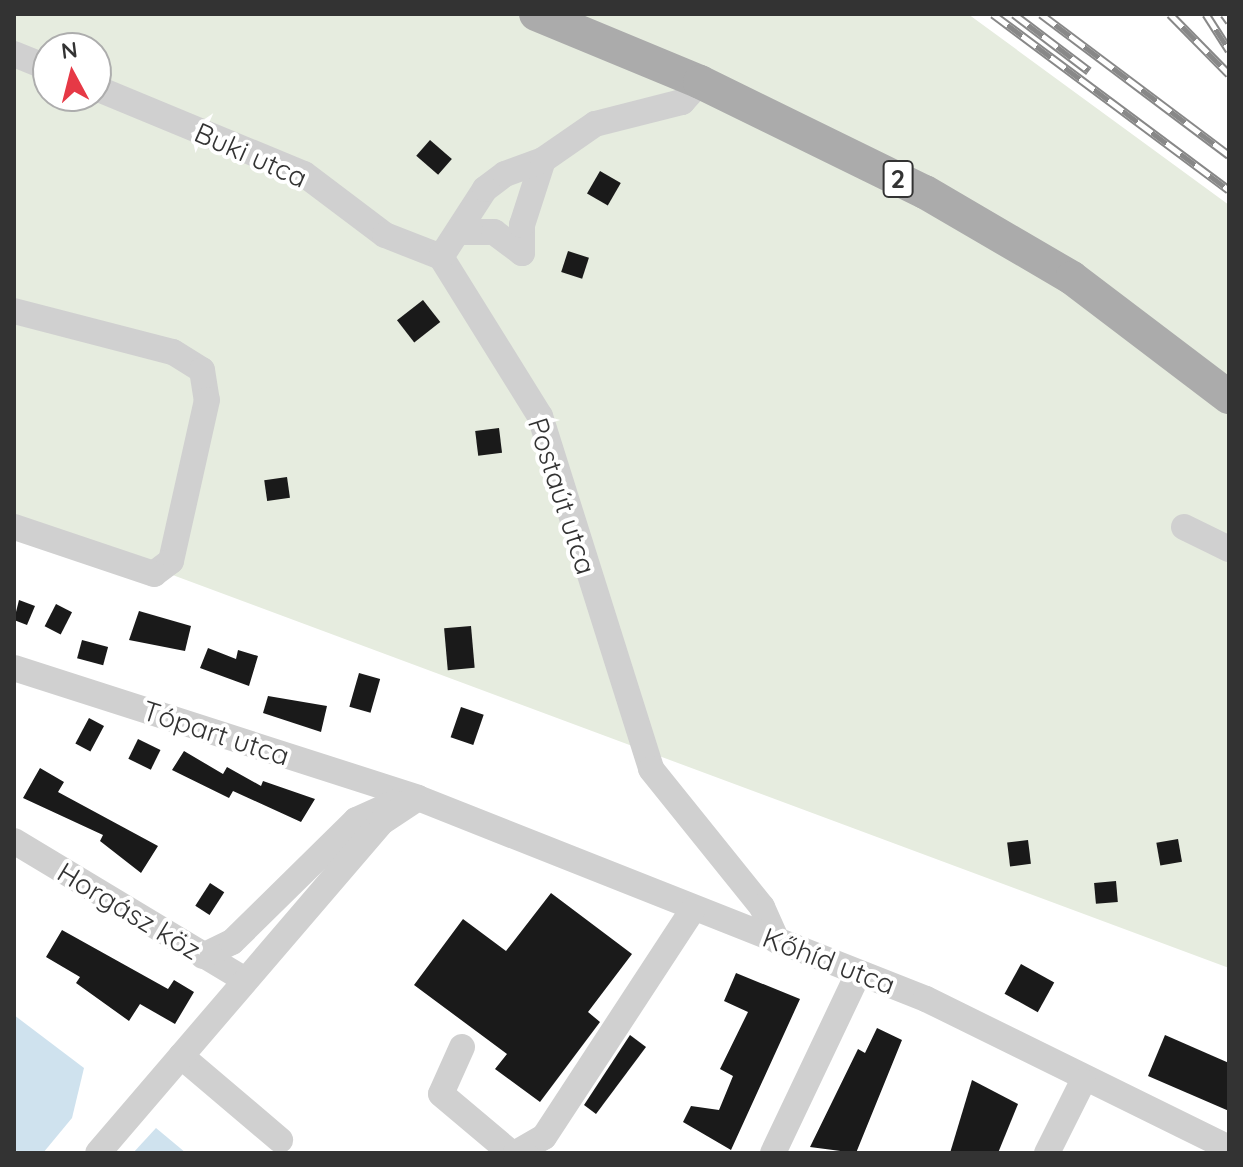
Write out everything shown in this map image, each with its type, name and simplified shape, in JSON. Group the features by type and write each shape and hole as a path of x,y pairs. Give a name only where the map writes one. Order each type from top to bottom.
{"main road":[{"name":"2","path":"536,14 700,82 1032,254 1229,397"}],"street":[{"path":"441,257 462,232 485,189 543,160 595,124 682,102 700,82"},
{"name":"Buki utca","path":"112,95 304,174 385,235 441,257"},
{"path":"462,232 494,232 522,253 527,203 543,160"},
{"name":"Postaút utca","path":"441,257 540,416 651,769 762,907 777,941"},
{"path":"14,311 173,352 202,370 207,400 171,561 154,574 14,527"},
{"path":"1184,527 1229,549"},
{"name":"Tópart utca","path":"14,668 418,798"},
{"path":"203,956 232,942 356,820 418,798"},
{"path":"98,1153 244,979 382,822 418,798"},
{"name":"Kőhíd utca","path":"418,798 926,999 1083,1081 1229,1148"},
{"name":"Horgász köz","path":"14,841 244,979"},
{"path":"462,1047 441,1094 514,1153 549,1145 693,909"},
{"path":"773,1153 858,974"},
{"path":"181,1056 280,1140"},
{"path":"1047,1153 1083,1081"}],"shaded area":[{"path":"14,14 968,14 1229,205 1229,968 14,516"}],"water":[{"path":"14,1015 84,1068 72,1118 43,1153 14,1153"},
{"path":"156,1128 186,1153 133,1153"}],"building":[{"path":"430,140 452,159 438,175 416,156"},
{"path":"600,171 621,183 608,206 587,194"},
{"path":"568,251 589,258 582,279 561,272"},
{"path":"423,300 440,322 414,342 397,320"},
{"path":"499,428 502,453 478,456 475,431"},
{"path":"287,477 290,498 267,501 264,480"},
{"path":"19,600 35,606 27,625 14,620"},
{"path":"56,604 72,612 61,634 45,626"},
{"path":"139,611 191,626 185,651 129,640"},
{"path":"471,626 475,668 448,670 444,628"},
{"path":"82,640 108,647 103,665 77,658"},
{"path":"208,648 236,659 238,650 258,656 249,686 200,668"},
{"path":"359,673 380,679 371,713 349,707"},
{"path":"268,696 327,706 321,732 263,713"},
{"path":"461,707 484,715 473,745 451,737"},
{"path":"89,718 104,726 90,752 75,744"},
{"path":"138,739 160,750 151,770 128,759"},
{"path":"184,751 223,774 227,767 261,786 263,781 315,799 301,822 233,791 229,798 172,770"},
{"path":"40,768 64,782 58,792 158,846 141,873 100,841 103,835 23,798"},
{"path":"1178,839 1182,862 1160,865 1156,843"},
{"path":"1028,840 1031,864 1010,866 1007,843"},
{"path":"1116,881 1118,902 1096,904 1094,883"},
{"path":"210,883 224,892 210,915 195,906"},
{"path":"551,893 632,954 588,1012 600,1022 540,1102 495,1069 507,1054 414,985 463,919 506,951"},
{"path":"62,930 168,989 174,980 194,992 175,1024 140,1004 129,1021 76,983 80,977 46,957"},
{"path":"1021,964 1054,982 1038,1012 1005,994"},
{"path":"736,973 800,999 731,1150 683,1122 691,1106 719,1110 733,1076 720,1069 748,1012 724,1001"},
{"path":"877,1028 902,1040 856,1153 810,1147 858,1049 865,1053"},
{"path":"630,1035 646,1047 596,1114 584,1105"},
{"path":"1165,1035 1229,1063 1229,1111 1148,1076"},
{"path":"972,1080 1018,1104 998,1153 950,1153"}],"railway":[{"path":"993,14 1229,190"},
{"path":"1014,14 1089,71"},
{"path":"1041,14 1229,155"},
{"path":"1170,14 1229,74"},
{"path":"1206,14 1229,50"},
{"path":"1224,14 1229,21"}]}
